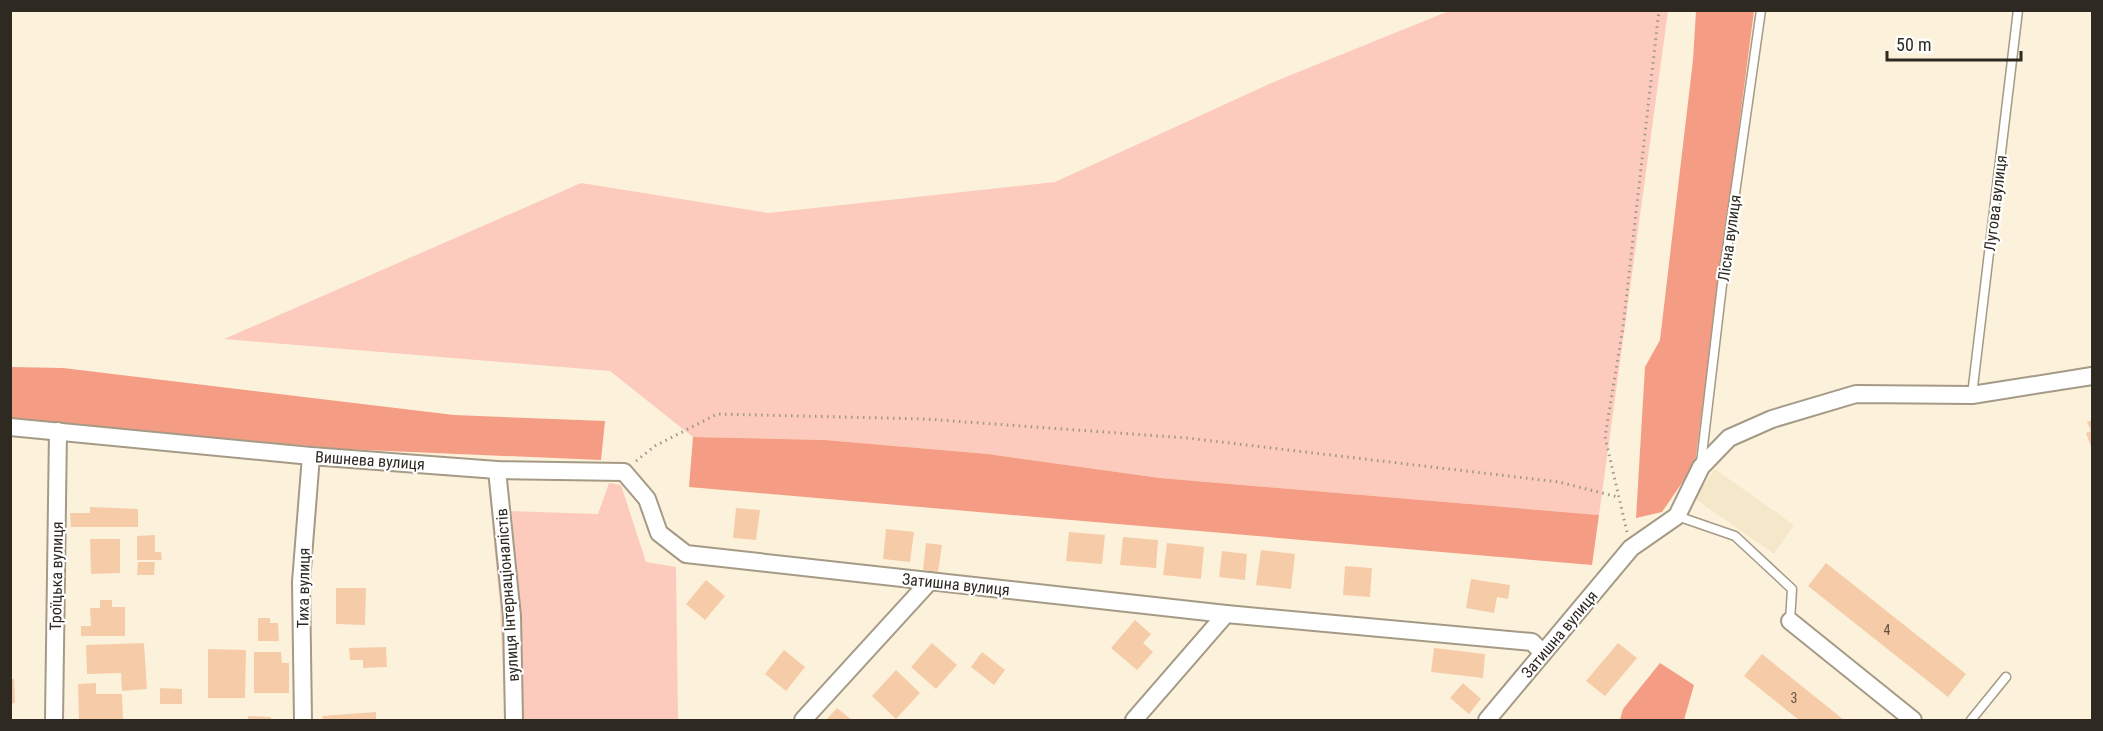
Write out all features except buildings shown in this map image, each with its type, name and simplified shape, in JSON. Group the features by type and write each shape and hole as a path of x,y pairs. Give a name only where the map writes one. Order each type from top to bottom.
{"street":[{"path":"1677,516 1701,467 1729,438 1772,419 1856,394 1972,395 2092,376"},
{"name":"Вишнева вулиця","path":"10,427 311,456 497,470 624,472"},
{"name":"Троїцька вулиця","path":"54,720 58,431"},
{"name":"Тиха вулиця","path":"303,720 302,582 311,456"},
{"name":"вулиця Інтернаціоналістів","path":"497,470 512,616 514,720"},
{"name":"Затишна вулиця","path":"624,472 647,499 659,533 686,554 1226,614 1532,642 1543,653"},
{"name":"Затишна вулиця","path":"1487,720 1631,548 1677,516"},
{"path":"803,720 930,581"},
{"path":"1134,720 1226,614"},
{"path":"1790,621 1913,720"}],"lane":[{"name":"Лісна вулиця","path":"1701,467 1722,285 1761,10"},
{"name":"Лугова вулиця","path":"1972,395 2018,10"},
{"path":"1677,516 1735,536 1791,589 1790,621"},
{"path":"1971,720 2006,677"}],"path":[{"path":"1631,548 1605,437 1623,327 1659,10"},
{"path":"624,472 655,446 717,414 890,418 1187,438 1559,482 1618,497"}],"shaded area":[{"path":"1449,11 1668,11 1599,515 1160,478 988,454 825,440 693,437 610,371 224,339 581,183 768,213 1055,182 1276,81"},
{"path":"1696,11 1754,11 1695,464 1662,512 1636,518 1645,367 1660,340 1693,60"},
{"path":"11,367 63,368 454,415 605,421 601,460 342,449 11,419"},
{"path":"693,437 825,440 988,454 1160,478 1599,515 1592,565 689,487"},
{"path":"1715,469 1794,525 1774,554 1694,498"},
{"path":"488,480 508,481 507,511 598,514 609,483 621,485 646,562 676,567 678,720 505,720 500,605"},
{"path":"1660,663 1694,685 1684,720 1620,720 1623,709"}]}
